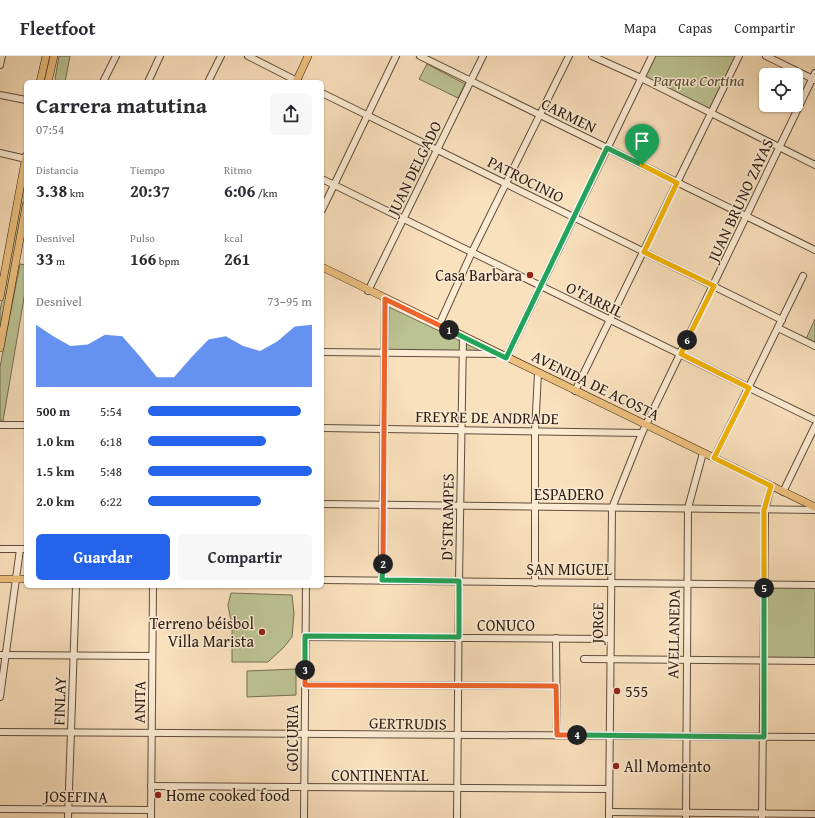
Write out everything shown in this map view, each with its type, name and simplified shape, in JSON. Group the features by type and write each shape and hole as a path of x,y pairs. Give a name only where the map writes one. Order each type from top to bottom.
{"main road":[{"path":"40,80 46,56"},
{"path":"48,80 54,56"},
{"path":"298,80 308,56"},
{"path":"0,297 24,168"},
{"path":"0,348 24,217"},
{"name":"AVENIDA DE ACOSTA","path":"324,268 368,291 815,507"},
{"path":"0,579 24,579"}],"street":[{"path":"0,65 2,56"},
{"path":"104,80 116,56"},
{"path":"149,80 160,56"},
{"path":"209,80 221,56"},
{"path":"248,56 293,80"},
{"path":"324,206 396,56"},
{"name":"CARMEN","path":"420,56 815,250"},
{"name":"JUAN DELGADO","path":"368,291 483,56"},
{"path":"439,325 472,252 569,56"},
{"path":"592,56 641,78 815,165"},
{"path":"506,358 652,56"},
{"path":"575,391 739,56"},
{"path":"766,56 814,77"},
{"name":"JUAN BRUNO ZAYAS","path":"645,424 681,354 814,77"},
{"name":"PATROCINIO","path":"324,94 782,320"},
{"path":"0,95 24,100"},
{"path":"0,153 24,158"},
{"name":"O'FARRIL","path":"324,180 815,420"},
{"path":"714,458 803,276"},
{"path":"382,580 385,299"},
{"path":"778,328 815,346"},
{"name":"D'STRAMPES","path":"457,818 460,506 464,337"},
{"path":"324,352 498,354"},
{"path":"535,583 535,432 538,373"},
{"path":"642,433 645,424"},
{"path":"0,426 24,425"},
{"path":"783,492 815,426"},
{"name":"FREYRE DE ANDRADE","path":"324,428 642,433"},
{"name":"JORGE","path":"609,815 612,508 642,433"},
{"name":"AVELLANEDA","path":"686,816 685,736 688,508 703,453"},
{"path":"762,816 764,737 764,510 771,486"},
{"name":"ESPADERO","path":"324,504 815,510"},
{"path":"0,549 23,549 16,579 3,655 0,697"},
{"name":"SAN MIGUEL","path":"324,580 815,585"},
{"name":"FINLAY","path":"68,818 76,588"},
{"name":"ANITA","path":"151,818 152,588"},
{"name":"GOICURIA","path":"304,818 306,588"},
{"name":"CONUCO","path":"305,636 610,639"},
{"path":"556,638 557,735"},
{"path":"3,655 152,656"},
{"path":"584,659 815,661"},
{"path":"305,685 556,686"},
{"name":"GERTRUDIS","path":"0,732 815,737"},
{"name":"CONTINENTAL","path":"151,786 609,789"},
{"name":"JOSEFINA","path":"0,809 151,810"},
{"path":"609,815 762,816 815,814"}],"green space":[{"path":"59,56 70,56 65,80 55,79"},
{"name":"Parque Cortina","path":"652,56 739,56 710,113 641,78"},
{"path":"427,64 465,84 458,98 419,79"},
{"path":"24,181 24,207 0,337 0,311"},
{"path":"20,264 24,265 24,298 3,421 0,421 0,367"},
{"path":"389,307 479,350 480,352 388,350"},
{"path":"815,319 815,343 806,339"},
{"path":"767,586 815,587 815,658 766,657"},
{"name":"Terreno béisbol Villa Marista","path":"231,593 292,595 294,613 292,637 268,662 232,662 232,627 228,605"},
{"path":"296,669 296,695 247,697 247,671"}],"place":[{"name":"Casa Barbara","path":"530,275"},
{"name":"Terreno béisbol Villa Marista","path":"262,632"},
{"name":"555","path":"617,691"},
{"name":"All Momento","path":"616,766"},
{"name":"Home cooked food","path":"158,795"}],"route":[{"path":"607,148 642,165 677,183 644,252 714,286 681,354 749,388 714,458 771,486 764,510 764,737 557,735 556,686 305,685 305,636 459,637 459,581 382,580 385,299 506,358 607,148"}]}
